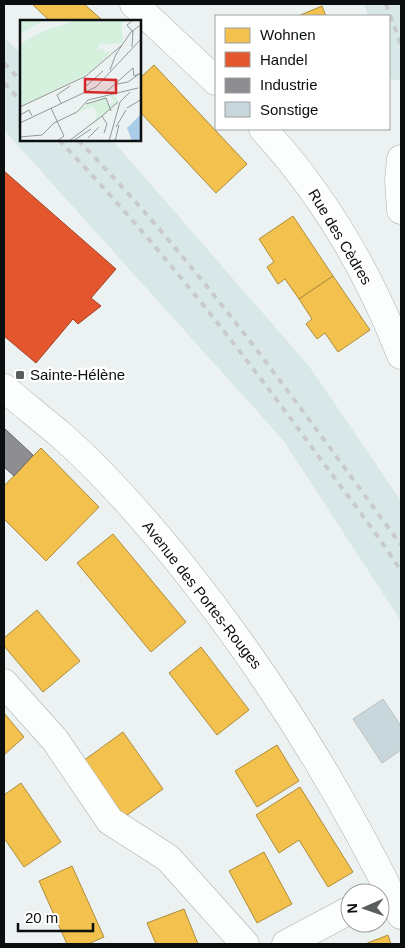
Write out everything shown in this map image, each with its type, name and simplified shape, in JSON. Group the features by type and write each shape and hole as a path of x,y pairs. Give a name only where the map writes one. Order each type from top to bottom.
{"street":[{"path":"134,4 215,80"},
{"name":"Rue des Cèdres","path":"264,130 282,150 320,200 375,294 401,355"},
{"path":"401,160 399,180 401,210"},
{"name":"Avenue des Portes-Rouges","path":"4,388 62,436 144,520 230,626 290,713 339,795 380,883"},
{"path":"4,683 55,740 110,820 168,858 246,944"},
{"name":"Avenue des Portes-Rouges","path":"390,899 401,915"},
{"path":"286,944 340,915"}],"shaded area":[{"path":"364,4 401,4 401,81 391,79 390,76 390,15 368,15"},
{"path":"4,37 20,53 20,141 113,141 309,366 401,501 401,621 283,440 4,130"}],"building: Wohnen":[{"path":"32,4 84,4 102,20 49,20"},
{"path":"322,6 326,15 300,15"},
{"path":"154,65 247,164 216,193 141,113 141,77"},
{"path":"293,216 333,276 299,299 285,279 278,284 267,267 274,262 259,239"},
{"path":"333,276 370,330 338,352 325,333 317,339 306,324 312,319 299,299"},
{"path":"41,448 99,507 46,561 4,519 4,486"},
{"path":"113,534 186,622 151,652 77,563"},
{"path":"37,610 80,661 43,692 4,646 4,638"},
{"path":"201,647 249,710 217,735 169,673"},
{"path":"4,713 24,737 4,755"},
{"path":"123,732 163,789 123,818 83,761"},
{"path":"277,745 299,781 257,807 235,771"},
{"path":"21,783 61,842 24,867 4,838 4,795"},
{"path":"300,787 353,872 328,887 299,840 279,853 256,815"},
{"path":"264,852 292,904 257,923 229,871"},
{"path":"72,866 104,937 88,944 67,944 39,881"},
{"path":"184,909 198,944 156,944 147,923"},
{"path":"388,935 391,944 365,944"}],"building: Handel":[{"path":"4,171 116,269 91,298 101,306 78,324 73,319 36,363 4,336"}],"building: Industrie":[{"path":"4,428 33,455 14,476 4,467"}],"building: Sonstige":[{"path":"383,699 401,726 401,750 382,763 353,719"}],"railway":[{"path":"386,4 401,45"},
{"path":"4,63 20,80"},
{"path":"4,83 20,100"},
{"path":"60,141 128,215 226,334 289,416 382,542 401,571"},
{"path":"79,141 165,236 247,337 401,545"}],"place":[{"name":"Sainte-Hélène","path":"20,375"}]}
